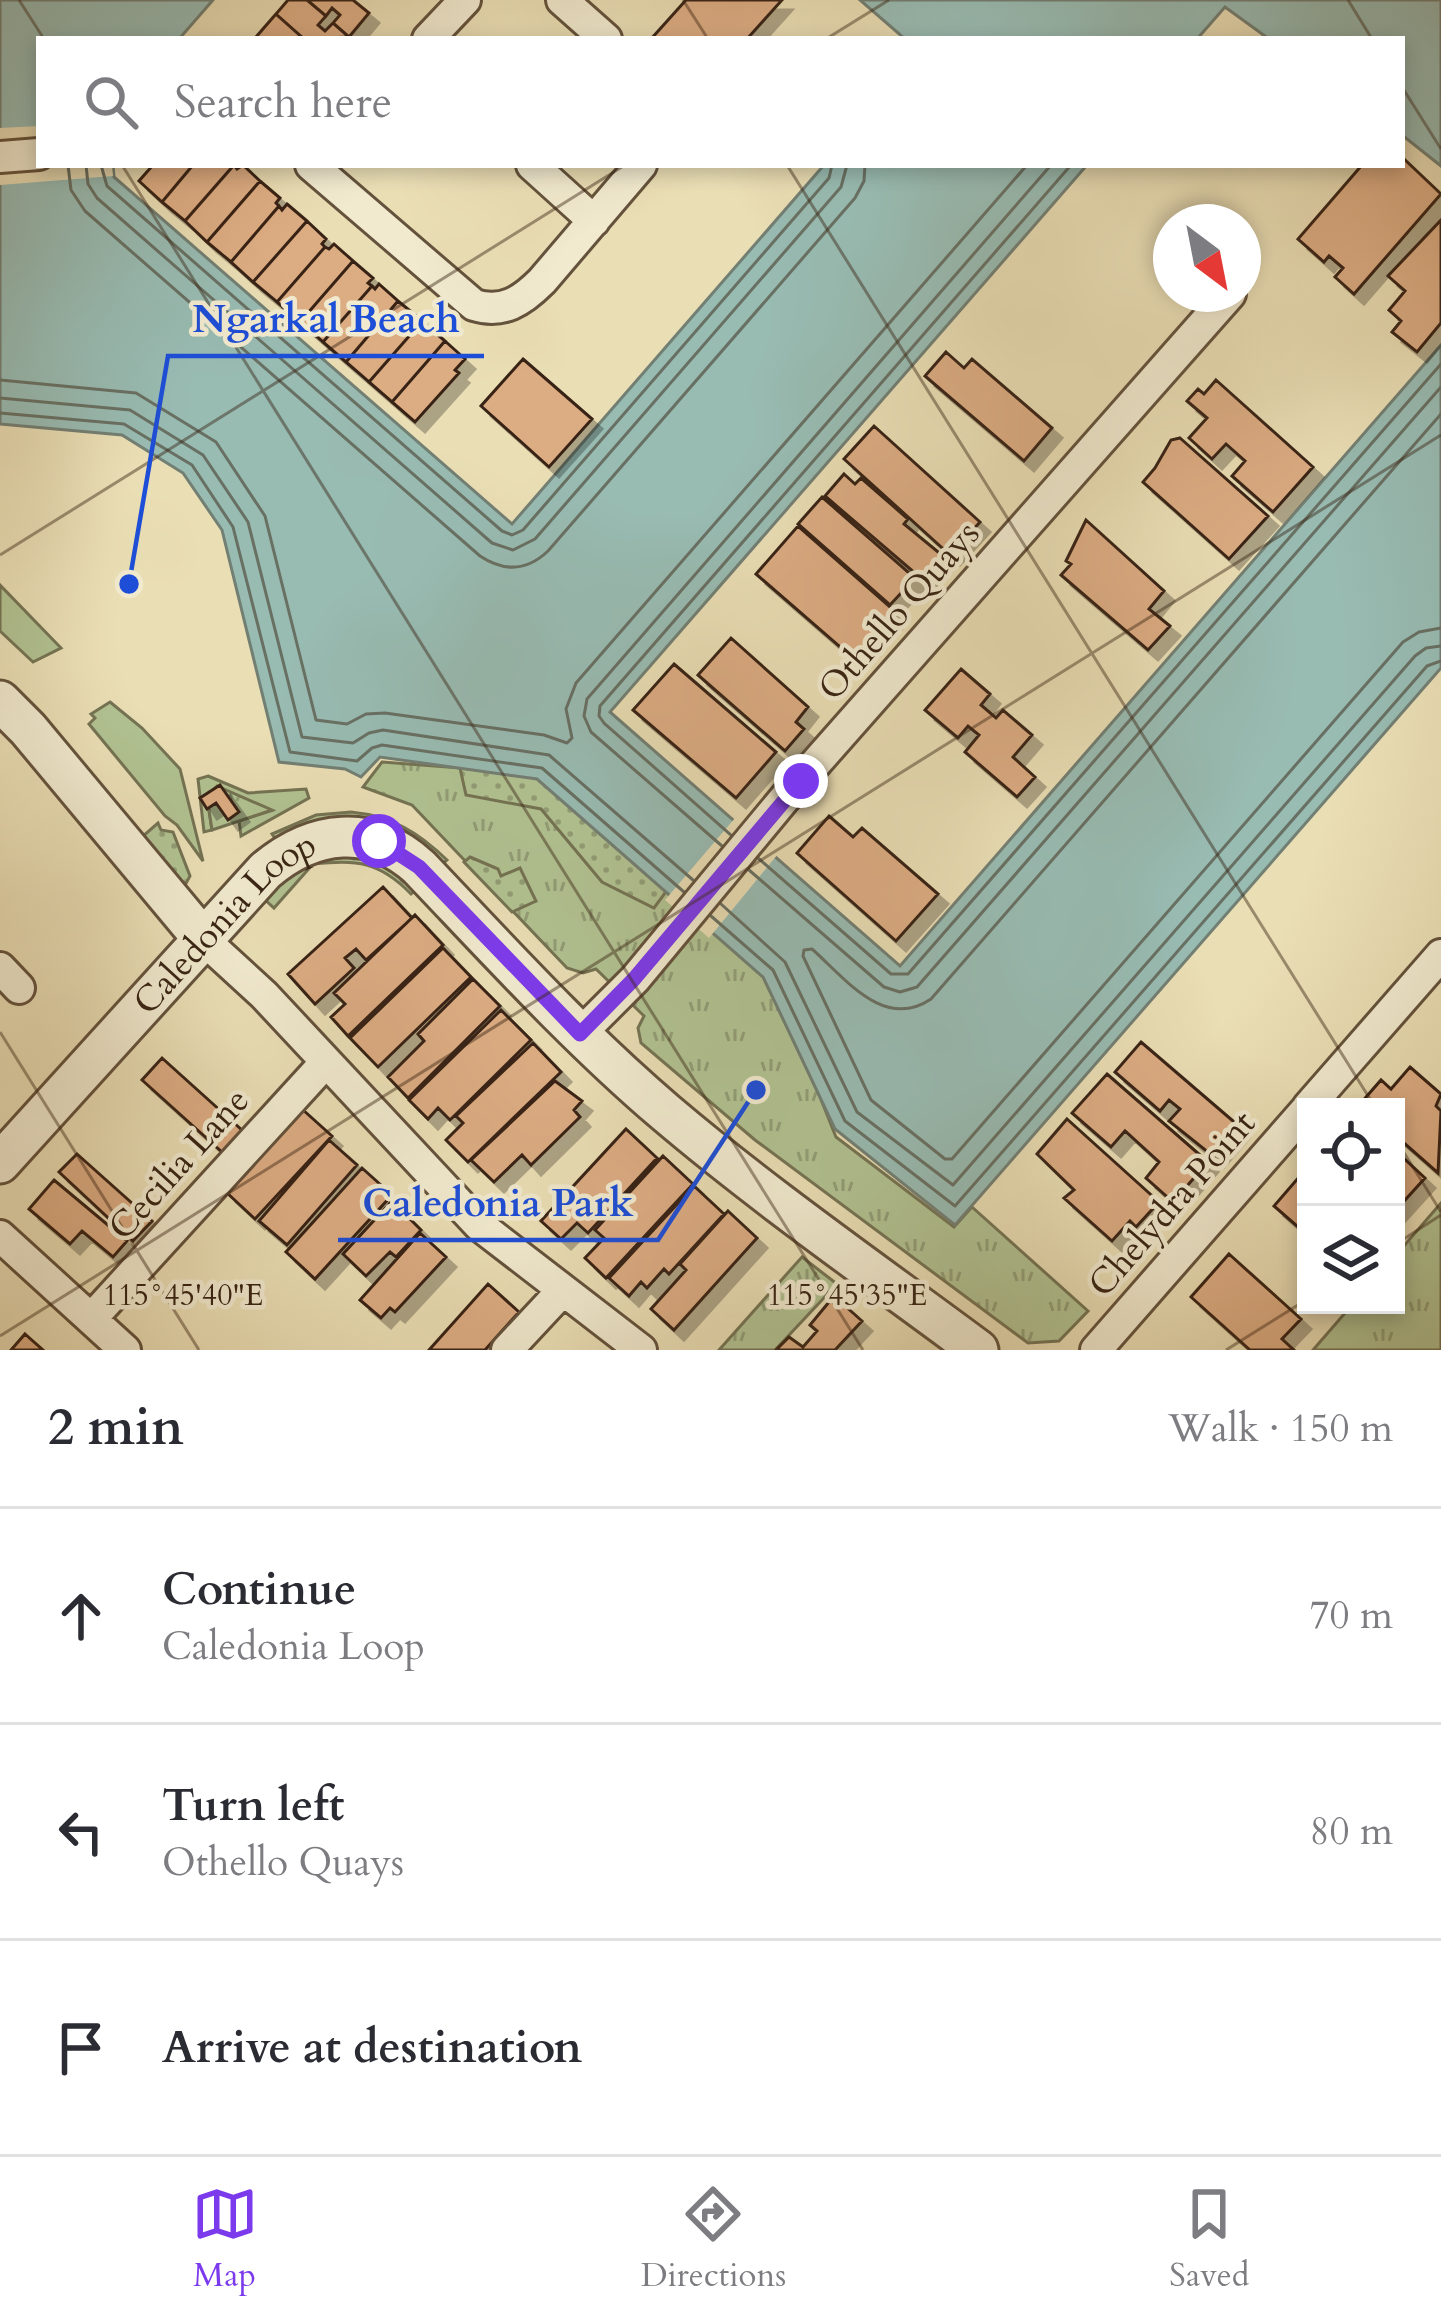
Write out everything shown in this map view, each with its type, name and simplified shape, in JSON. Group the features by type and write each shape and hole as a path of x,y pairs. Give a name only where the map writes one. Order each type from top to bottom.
{"street":[{"path":"431,36 465,0"},
{"path":"562,0 603,36"},
{"path":"0,157 36,154"},
{"path":"316,168 483,308 509,306 526,296 638,168"},
{"path":"535,168 594,221"},
{"name":"Othello Quays","path":"580,1034 1214,312"},
{"path":"0,701 204,940 264,995 478,1225 641,1350"},
{"name":"Caledonia Loop","path":"0,1163 257,878 292,851 326,837 379,841 419,867 580,1034 662,1109 767,1196 978,1350"},
{"name":"Chelydra Point","path":"1316,1098 1441,955"},
{"name":"Cecilia Lane","path":"91,1319 325,1063"},
{"name":"Chelydra Point","path":"1096,1350 1297,1119"},
{"path":"0,1236 125,1350"},
{"path":"507,1350 563,1290"}],"green space":[{"path":"0,585 61,648 33,662 0,631"},
{"path":"110,702 180,769 203,861 89,724 95,718 91,714"},
{"path":"382,762 539,774 771,974 836,1137 954,1227 972,1207 1088,1311 1059,1341 1028,1343 755,1140 641,1043 638,1028 644,1016 596,969 583,973 567,968 412,805 363,787"},
{"path":"460,768 538,777 668,889 654,908 602,882 541,809 466,795"},
{"path":"208,776 248,793 306,789 309,798 241,836 239,821 270,811 207,798 212,830 204,832 198,779"},
{"path":"217,786 272,810 212,830 207,797"},
{"path":"351,812 404,827 447,860 439,867 278,843 272,834 316,815"},
{"path":"158,823 161,830 173,832 190,876 184,887 142,837"},
{"path":"367,852 419,887 411,894 378,869 329,863 313,864 274,908 261,896 304,860"},
{"path":"470,857 498,869 501,876 520,868 536,901 512,912 464,862"},
{"path":"1441,1203 1441,1350 1313,1350 1344,1314 1405,1314 1405,1245"},
{"path":"802,1257 837,1284 775,1350 719,1350"}],"water":[{"path":"0,0 213,0 182,36 36,36 36,168 113,168 114,177 512,524 821,168 1084,168 610,712 900,966 1441,345 1441,668 955,1225 835,1129 763,977 537,779 380,757 361,777 345,769 279,762 222,530 183,473 122,435 0,424"},
{"path":"860,0 1441,0 1441,166 1405,137 1405,36 1265,36 1225,7 1200,36 902,36"}],"pier":[{"path":"36,126 36,168 112,168 113,176 0,185 0,128"},
{"path":"735,818 778,854 709,938 665,900"}],"building":[{"path":"288,0 307,0 326,16 318,25 325,31 333,23 348,36 301,36 276,14"},
{"path":"307,0 353,0 369,13 350,36 333,23 340,15 332,8 326,16"},
{"path":"686,0 782,0 750,36 654,36"},
{"path":"276,14 301,36 257,36"},
{"path":"1405,160 1441,194 1354,294 1335,277 1343,268 1329,256 1324,262 1298,239 1359,168 1405,168"},
{"path":"150,168 190,168 162,202 139,181"},
{"path":"190,168 231,168 185,221 162,202"},
{"path":"231,168 246,168 260,181 207,242 185,221"},
{"path":"260,181 280,198 279,206 231,262 207,242"},
{"path":"287,204 307,221 253,282 231,262 279,206 282,210"},
{"path":"1441,220 1441,323 1417,352 1392,332 1401,321 1389,310 1405,291 1388,276"},
{"path":"307,221 326,239 325,247 277,302 253,282"},
{"path":"334,244 353,261 300,322 277,302 325,247"},
{"path":"353,261 373,278 368,283 372,286 323,342 300,322"},
{"path":"379,284 398,301 346,362 323,342 372,286 375,289"},
{"path":"398,301 419,318 414,323 418,326 369,382 346,362"},
{"path":"425,324 445,341 392,402 369,382 418,326 421,329"},
{"path":"445,341 465,359 455,370 459,373 415,422 392,402"},
{"path":"946,352 964,368 972,359 1052,428 1024,461 925,376"},
{"path":"523,359 592,419 549,467 481,406"},
{"path":"1216,380 1313,467 1273,512 1232,476 1245,461 1226,444 1212,459 1189,438 1207,418 1187,401 1198,389 1204,394"},
{"path":"874,426 980,522 950,555 844,459"},
{"path":"1180,438 1268,516 1229,559 1143,482 1171,440"},
{"path":"844,474 855,484 861,478 908,519 904,524 943,556 923,580 825,496"},
{"path":"822,497 915,578 890,605 798,524"},
{"path":"1086,520 1164,591 1149,609 1170,626 1148,650 1061,575 1071,564 1066,561"},
{"path":"798,526 897,613 855,660 756,574"},
{"path":"731,638 808,707 796,722 804,729 785,751 698,675"},
{"path":"674,664 776,752 736,798 633,710"},
{"path":"961,669 990,694 981,705 996,718 1003,710 1032,735 1013,757 1035,777 1017,797 965,752 979,735 968,726 958,738 925,710"},
{"path":"220,785 239,812 228,820 216,803 207,809 200,798"},
{"path":"829,816 853,837 862,828 938,894 896,941 797,853"},
{"path":"383,887 412,918 366,960 356,949 345,958 354,968 315,1004 288,974"},
{"path":"415,915 443,945 348,1036 331,1017 345,1004 334,993"},
{"path":"443,948 471,977 378,1067 350,1038"},
{"path":"473,979 500,1006 408,1098 388,1077 424,1041 418,1034"},
{"path":"501,1010 531,1040 450,1120 438,1108 428,1119 409,1100"},
{"path":"1141,1042 1240,1127 1214,1157 1169,1121 1180,1109 1169,1100 1160,1111 1115,1072"},
{"path":"533,1043 561,1072 468,1162 446,1140 463,1123 456,1116"},
{"path":"162,1058 243,1131 223,1153 142,1080"},
{"path":"1410,1067 1441,1094 1436,1106 1441,1111 1438,1173 1405,1144 1405,1098 1365,1098 1381,1080 1391,1089"},
{"path":"1107,1074 1208,1162 1173,1202 1146,1178 1159,1162 1125,1131 1111,1147 1072,1113"},
{"path":"555,1081 582,1101 574,1110 580,1117 531,1165 522,1155 494,1182 471,1160"},
{"path":"302,1109 332,1136 255,1219 226,1192"},
{"path":"1067,1119 1159,1202 1136,1227 1130,1221 1112,1241 1064,1198 1074,1190 1037,1154"},
{"path":"626,1129 657,1158 588,1233 577,1223 561,1239 541,1221"},
{"path":"329,1140 357,1165 287,1245 259,1221"},
{"path":"77,1154 152,1221 133,1241 59,1172"},
{"path":"663,1156 693,1184 606,1278 585,1258 604,1238 595,1230"},
{"path":"1405,1159 1425,1178 1405,1200"},
{"path":"362,1168 392,1195 315,1279 286,1252"},
{"path":"1297,1179 1297,1226 1274,1206"},
{"path":"54,1180 127,1241 113,1257 82,1231 70,1244 29,1209"},
{"path":"694,1186 724,1214 669,1274 664,1269 647,1288 641,1282 629,1296 609,1278"},
{"path":"392,1201 421,1230 396,1257 390,1252 366,1276 343,1254"},
{"path":"728,1211 757,1238 674,1330 651,1309 686,1270 680,1264"},
{"path":"420,1233 446,1257 395,1312 390,1308 381,1318 360,1300"},
{"path":"1229,1254 1301,1319 1282,1339 1294,1350 1250,1350 1191,1297"},
{"path":"488,1284 519,1312 485,1350 429,1350"},
{"path":"834,1296 862,1321 835,1350 776,1350 789,1337 803,1347 817,1331 810,1325"},
{"path":"25,1334 43,1350 11,1350"}],"place":[{"name":"Ngarkal Beach","path":"129,584"},
{"name":"Caledonia Park","path":"756,1090"}],"route":[{"path":"379,841 419,867 580,1034 634,979 801,781"}]}
